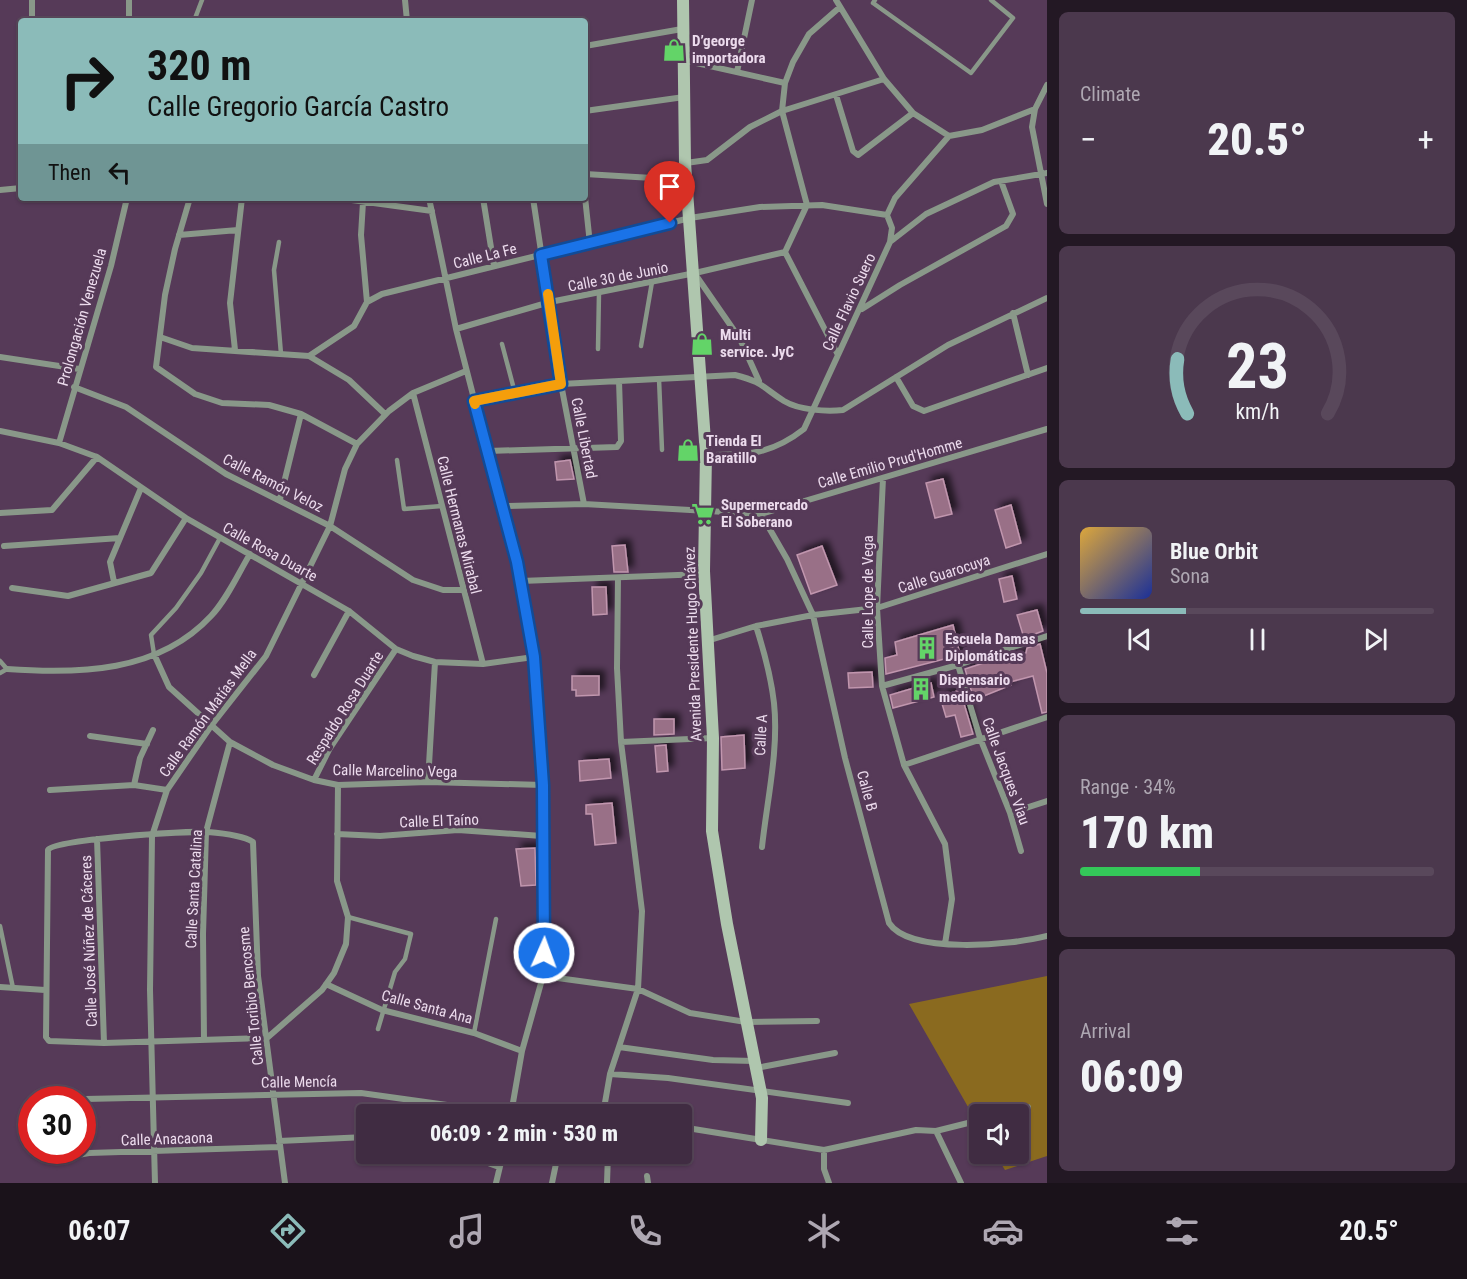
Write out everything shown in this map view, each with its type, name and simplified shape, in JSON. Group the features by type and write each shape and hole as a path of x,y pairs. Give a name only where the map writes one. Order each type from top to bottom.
{"main road":[{"name":"Avenida Presidente Hugo Chávez","path":"683,0 685,163 695,273 706,455 704,574 712,738 712,831 760,1091 761,1140"}],"street":[{"path":"32,0 33,18"},
{"path":"129,0 129,18"},
{"path":"405,0 407,18"},
{"path":"737,72 752,0"},
{"path":"836,0 884,79 913,113 949,136"},
{"path":"838,355 785,252 807,205 782,111 785,83 793,62 809,34 840,7"},
{"path":"588,45 682,29"},
{"path":"683,60 785,83"},
{"path":"685,163 707,160 750,127 782,111 884,79"},
{"path":"1047,85 1045,96 1035,109 1032,127 1043,174 1047,204"},
{"path":"836,95 853,151 858,155 913,113"},
{"path":"588,111 684,97"},
{"path":"890,242 892,228 887,215 895,198 949,136 982,130 1035,109"},
{"path":"588,174 687,180"},
{"name":"Calle Flavio Suero","path":"706,455 759,454 786,443 804,429 890,242 926,214 1001,181 1043,174"},
{"path":"860,310 1006,226 1013,214 1001,181"},
{"path":"0,190 18,189"},
{"name":"Prolongación Venezuela","path":"58,443 111,266 127,201"},
{"path":"189,201 165,295 156,367 195,394 222,403 269,405 301,414 357,444"},
{"path":"235,350 230,303 242,201"},
{"path":"356,201 432,211"},
{"path":"430,201 456,329 521,581 534,657 543,785 542,836 545,908 543,976 522,1051 513,1104"},
{"path":"483,201 494,266"},
{"name":"Calle Libertad","path":"533,201 561,384 584,504"},
{"path":"585,201 590,244"},
{"path":"309,356 354,326 367,302 361,235 363,202"},
{"name":"Calle La Fe","path":"367,302 382,294 690,218 760,207 807,205 822,205 887,215"},
{"path":"179,235 238,230"},
{"name":"Calle 30 de Junio","path":"456,329 550,302 695,273 785,252"},
{"path":"695,273 740,339 759,381"},
{"path":"474,401 561,384 735,375 759,381 786,402 827,412 843,410 948,345 1047,298"},
{"path":"1013,313 1028,375"},
{"path":"160,337 192,348 309,356 349,380 385,414"},
{"path":"0,357 79,369"},
{"path":"896,377 914,406 924,411 1047,368"},
{"name":"Calle Ramón Matías Mella","path":"155,1183 151,1041 152,836 166,790 211,726 266,656 330,526 345,469 357,444 385,414 413,393 466,370"},
{"path":"488,451 617,447 620,444 619,381"},
{"name":"Calle Ramón Veloz","path":"74,387 126,407 226,474 330,526 413,580 442,590 464,590"},
{"name":"Calle Hermanas Mirabal","path":"413,393 483,664"},
{"path":"280,499 301,414"},
{"name":"Calle Emilio Prud'Homme","path":"503,506 584,504 761,514 1047,429"},
{"name":"Calle Rosa Duarte","path":"0,431 58,443 97,457 186,518 349,611 396,649 435,662 483,664 534,657"},
{"path":"0,513 52,510 97,457"},
{"name":"Calle Lope de Vega","path":"883,478 877,608 882,686 904,765 945,844 952,899 945,944"},
{"path":"114,582 110,562 141,488"},
{"name":"Calle B","path":"761,514 787,559 813,615 845,758 889,923 896,933 915,940 945,944 1024,942 1047,936"},
{"path":"12,588 68,597 151,573 186,518"},
{"path":"4,546 120,538"},
{"path":"7,669 63,673 119,667 177,645 212,615 250,554"},
{"name":"Calle Guarocuya","path":"706,641 756,626 813,615 877,608 1047,554"},
{"path":"521,581 704,574"},
{"path":"605,1104 610,1074 638,989 642,911 621,742 616,668 618,578"},
{"path":"314,675 349,611"},
{"name":"Calle A","path":"756,626 770,670 774,705 774,750 762,847"},
{"path":"882,686 958,665 1047,636"},
{"name":"Respaldo Rosa Duarte","path":"314,780 330,748 396,649"},
{"name":"Calle Marcelino Vega","path":"154,654 169,687 230,742 273,765 314,780 338,785 428,782 543,785"},
{"path":"428,782 435,662"},
{"name":"Calle Jacques Viau","path":"958,665 980,738 1010,813 1021,851"},
{"path":"904,765 1047,717"},
{"path":"134,785 140,758 153,730"},
{"path":"90,736 147,744"},
{"path":"621,742 712,738"},
{"name":"Calle Santa Catalina","path":"204,1040 202,945 207,832 230,742"},
{"path":"50,790 134,785 166,790"},
{"path":"207,832 97,839 53,845 48,850 45,990 46,1037 49,1041 104,1043 267,1038 326,984 334,973 346,944 348,917 337,881 338,785"},
{"path":"1010,813 1047,801"},
{"name":"Calle El Taíno","path":"337,834 380,836 458,830 542,836"},
{"name":"Calle Toribio Bencosme","path":"207,832 253,842 258,976 285,1183"},
{"name":"Calle José Núñez de Cáceres","path":"97,839 104,1043"},
{"path":"543,976 638,989 690,1013 746,1022 817,1021"},
{"name":"Calle Santa Ana","path":"326,984 382,1010 474,1033 522,1051"},
{"path":"0,987 45,990"},
{"path":"619,1047 755,1065 835,1053"},
{"path":"610,1074 848,1103"},
{"name":"Calle Mencía","path":"96,1100 361,1093 440,1104"},
{"path":"692,1130 824,1150 916,1130 936,1131 969,1123"},
{"path":"936,1131 961,1183"},
{"name":"Calle Anacaona","path":"96,1153 154,1152 356,1138"},
{"path":"824,1150 824,1169 829,1183"},
{"path":"491,1164 499,1167"},
{"path":"496,1183 500,1164"},
{"path":"552,1183 556,1164"},
{"path":"607,1183 608,1164"}],"lane":[{"path":"195,18 202,0"},
{"path":"875,0 873,3 971,73 1012,18 991,0"},
{"path":"279,242 274,270 281,354"},
{"path":"641,346 652,282"},
{"path":"598,349 599,292"},
{"path":"502,344 515,393"},
{"path":"659,379 662,450"},
{"path":"397,460 404,508 442,506"},
{"path":"154,654 151,635 182,599 220,538"},
{"path":"0,661 7,669 0,673"},
{"path":"348,917 411,934 405,959 395,972 378,1029"},
{"path":"474,1033 496,919"},
{"path":"0,926 13,988"}],"shaded area":[{"path":"1047,976 1047,1156 1029,1162 1029,1104 969,1104 969,1109 909,1004"},
{"path":"1001,1164 1023,1164 1005,1170"}],"building":[{"path":"570,460 574,479 557,480 555,462"},
{"path":"943,479 952,514 935,518 926,483"},
{"path":"1011,505 1021,543 1006,548 995,510"},
{"path":"625,545 628,572 614,572 612,546"},
{"path":"822,546 837,585 811,594 797,555"},
{"path":"1012,576 1017,599 1004,602 999,579"},
{"path":"592,587 606,587 607,614 593,615"},
{"path":"1037,610 1043,631 1024,638 1017,615"},
{"name":"Escuela Damas Diplomáticas","path":"953,625 960,655 886,674 885,658 897,655 895,642"},
{"path":"1040,644 1047,673 1047,712 1042,713 1033,676 1010,682 1011,685 974,700 965,669 1002,657 1003,660 1026,653 1027,648"},
{"path":"872,672 873,687 849,688 848,673"},
{"path":"572,676 599,676 599,695 576,696 576,690 572,690"},
{"name":"Dispensario medico","path":"931,683 934,697 893,708 890,695"},
{"path":"960,690 973,734 961,737 955,715 946,717 940,697"},
{"path":"654,719 674,719 674,734 654,735"},
{"path":"744,735 745,768 722,770 721,737"},
{"path":"666,745 668,771 657,772 655,746"},
{"path":"609,759 611,778 580,781 579,761"},
{"path":"612,803 616,843 595,845 592,814 586,814 586,805"},
{"path":"535,848 536,885 521,886 516,849"}],"slow traffic":[{"path":"475,404 474,401 561,384 548,294"}],"place":[{"name":"D’george importadora","path":"674,50"},
{"name":"Multi service. JyC","path":"702,344"},
{"name":"Tienda El Baratillo","path":"688,450"},
{"name":"Supermercado El Soberano","path":"703,514"},
{"name":"Escuela Damas Diplomáticas","path":"927,648"},
{"name":"Dispensario medico","path":"921,689"}],"route":[{"path":"544,953 543,785 539,699 534,657 517,562 474,401 561,384 541,255 670,223"}]}
